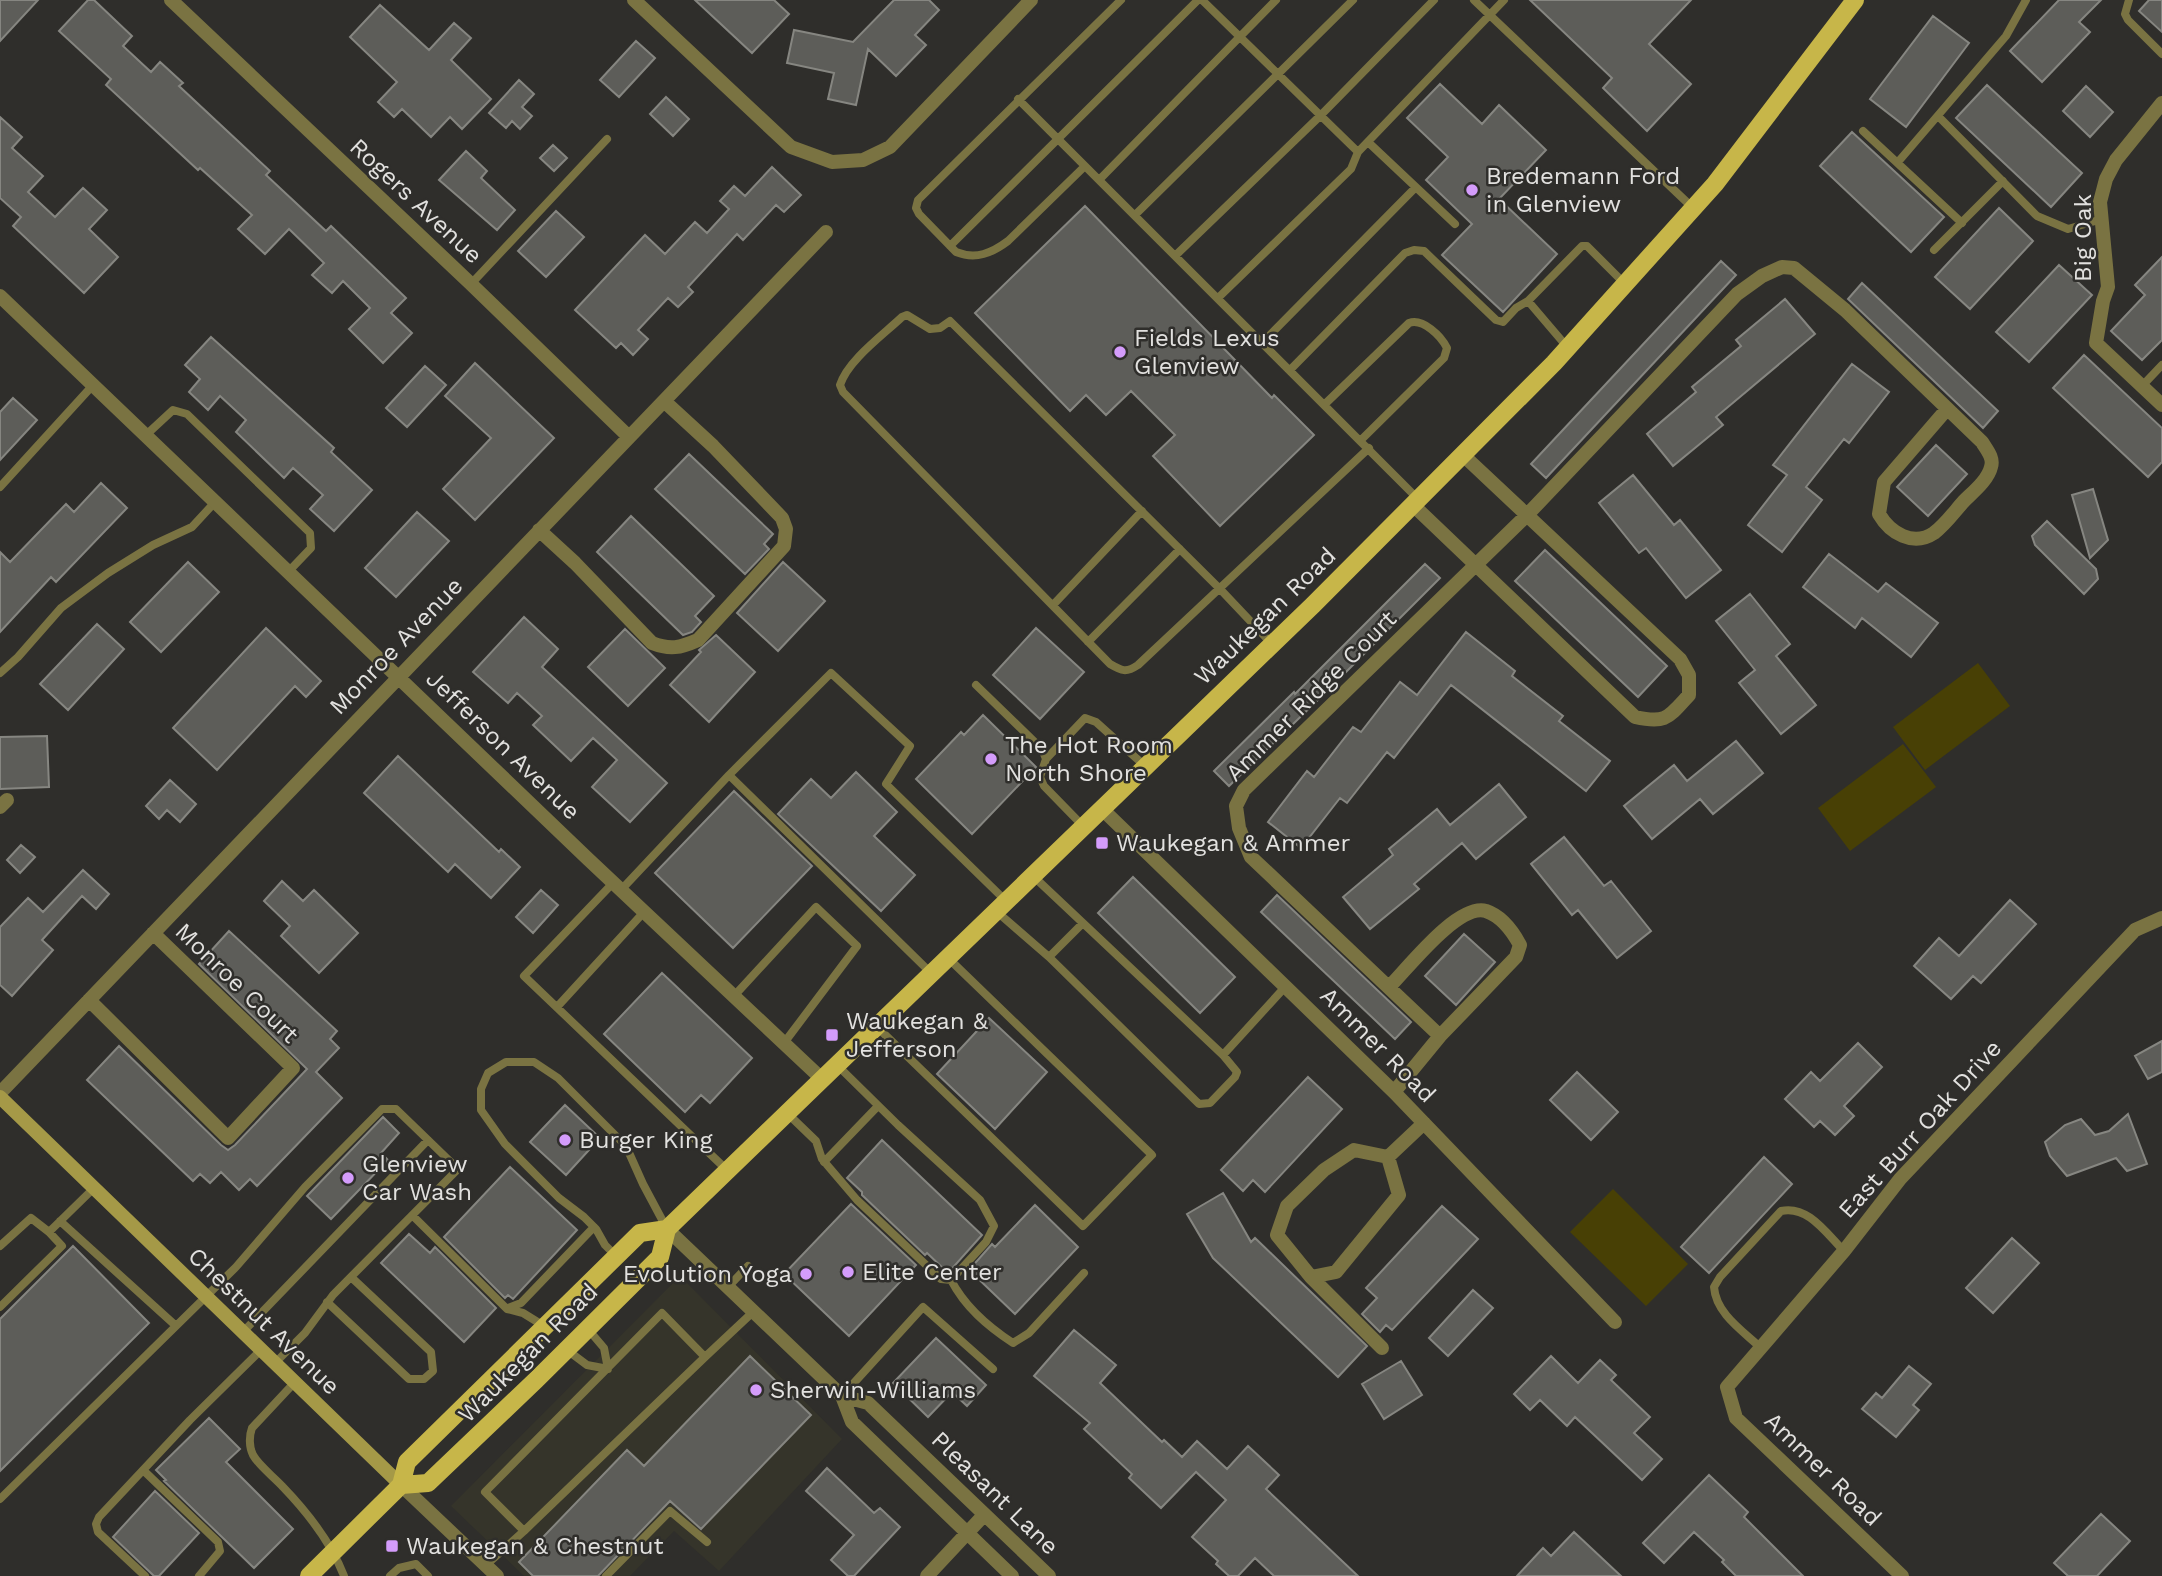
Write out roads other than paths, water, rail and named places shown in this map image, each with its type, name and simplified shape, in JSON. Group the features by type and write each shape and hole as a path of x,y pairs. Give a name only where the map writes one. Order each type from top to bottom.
{"main road":[{"name":"Waukegan Road","path":"401,1485 428,1483 567,1350 660,1257 667,1229 789,1114 1101,807 1272,644 1568,348 1715,184 1850,2"},
{"name":"Waukegan Road","path":"309,1576 401,1485 407,1462 616,1255 640,1233 667,1229"}],"street":[{"name":"Rogers Avenue","path":"171,0 629,437"},
{"path":"634,0 790,147 832,162 863,160 890,147 1031,0"},
{"name":"Big Oak","path":"2162,103 2116,160 2106,179 2101,202 2108,287 2096,343 2162,405"},
{"name":"Monroe Avenue","path":"0,1095 826,232"},
{"name":"Ammer Ridge Court","path":"1440,1036 1251,857 1239,828 1236,806 1244,790 1528,514 1737,294 1762,276 1782,267 1794,268 1845,310 1982,442 1990,454 1992,466 1987,476 1933,533 1914,540 1894,532 1879,514 1884,482 1947,410"},
{"name":"Jefferson Avenue","path":"0,296 823,1080"},
{"path":"539,530 575,563 652,643 665,648 680,648 698,640 784,547 786,529 782,518 769,504 713,446 664,401"},
{"path":"1416,502 1473,566 1635,717 1655,722 1666,718 1679,706 1689,695 1689,675 1680,659 1463,455"},
{"name":"Ammer Road","path":"1101,807 1394,1092 1615,1322"},
{"path":"1390,986 1452,922 1471,913 1484,911 1497,918 1513,933 1520,945 1516,957 1440,1036 1394,1092"},
{"name":"East Burr Oak Drive","path":"1727,1387 1844,1251 1900,1179 2126,938 2135,930 2162,918"},
{"name":"Monroe Court","path":"89,1000 228,1138 293,1068 153,933"},
{"name":"Chestnut Avenue","path":"0,1095 497,1576"},
{"path":"1388,1157 1424,1123"},
{"path":"1382,1348 1311,1277 1277,1235 1287,1206 1324,1170 1354,1150 1388,1157"},
{"path":"1311,1277 1336,1272 1399,1195 1388,1157"},
{"name":"Pleasant Lane","path":"667,1229 842,1396 852,1422 1012,1576"},
{"name":"Ammer Road","path":"1727,1387 1736,1418 1902,1576"},
{"name":"Pleasant Lane","path":"842,1396 868,1403 1049,1576"},
{"path":"927,1576 984,1515"}],"lane":[{"path":"1085,166 996,251 984,255 964,255 956,252 916,208 918,200 1121,0"},
{"path":"950,246 1200,0 1358,152"},
{"path":"1100,180 1276,0"},
{"path":"1135,215 1353,0"},
{"path":"1175,256 1321,116 1434,0"},
{"path":"1474,0 1693,208"},
{"path":"1218,298 1351,169 1358,152 1504,0"},
{"path":"1898,162 2006,36 2026,0"},
{"path":"2129,0 2125,13 2128,20 2162,54"},
{"path":"1018,100 1369,448 1416,502"},
{"path":"1938,116 2037,216 2068,229 2102,219"},
{"path":"1863,131 1962,223"},
{"path":"471,284 607,139"},
{"path":"1368,142 1455,224"},
{"path":"1934,250 2003,181"},
{"path":"1263,342 1415,188"},
{"path":"1290,370 1405,253 1414,250 1424,251 1496,320 1503,322 1516,308 1528,301 1582,246 1587,246 1625,284"},
{"path":"1528,301 1568,348"},
{"path":"1272,644 1220,589 950,321 940,328 930,330 907,315 843,376 840,385 843,392 1110,664 1122,671 1129,671 1138,665 1220,589 1369,448"},
{"path":"1325,404 1409,323 1421,323 1444,343 1447,348 1444,358 1361,440"},
{"path":"2142,386 2162,365"},
{"path":"0,487 94,384"},
{"path":"146,435 173,410 187,414 310,533 311,548 289,571"},
{"path":"0,673 18,657 61,608 108,573 153,545 192,527 216,500"},
{"path":"1053,605 1142,512"},
{"path":"1088,642 1180,549"},
{"path":"728,1171 524,976 831,673 910,746 886,784 1049,957 1199,1104 1210,1103 1235,1076 1235,1068 1032,875"},
{"path":"976,685 1042,749 1046,759"},
{"path":"1083,826 1044,786 1040,777 1046,759 1085,718 1096,722 1145,766"},
{"path":"729,775 932,974"},
{"path":"734,996 816,906 857,946 784,1043"},
{"path":"556,1007 645,912"},
{"path":"1049,957 1083,923"},
{"path":"877,1027 1083,1226 1152,1155 948,958"},
{"path":"1223,1055 1286,986"},
{"path":"616,1255 605,1245 594,1227 559,1198 505,1144 481,1110 481,1089 488,1073 506,1062 534,1062 558,1078 626,1146 667,1229"},
{"path":"838,1066 980,1200 994,1226 986,1242 951,1280"},
{"path":"824,1162 878,1106"},
{"path":"0,1499 236,1267 305,1187 382,1109 396,1109 458,1169 327,1302 304,1333 275,1363"},
{"path":"789,1114 816,1141 824,1162 857,1200 941,1279 951,1280"},
{"path":"243,1332 428,1140"},
{"path":"49,1232 94,1188"},
{"path":"1761,1348 1716,1303 1714,1287 1720,1277 1781,1211 1792,1209 1806,1213 1844,1251"},
{"path":"413,1216 507,1308 523,1313 544,1326"},
{"path":"0,1246 31,1218 62,1246 0,1307"},
{"path":"60,1221 175,1325"},
{"path":"507,1308 521,1303 594,1227"},
{"path":"727,1288 748,1266"},
{"path":"951,1280 960,1297 990,1328 1013,1343 1029,1333 1084,1273"},
{"path":"327,1302 409,1379 425,1379 433,1371 431,1352 351,1277"},
{"path":"842,1396 923,1307 993,1370"},
{"path":"486,1565 753,1312"},
{"path":"524,1531 485,1492 662,1313 705,1357"},
{"path":"587,1328 604,1348 608,1369"},
{"path":"145,1576 98,1532 96,1524 99,1517 190,1420 261,1350"},
{"path":"567,1350 582,1362 608,1369"},
{"path":"295,1382 252,1428 249,1436 252,1454 307,1513 319,1533 335,1551 344,1576"},
{"path":"143,1470 221,1547 216,1558 199,1576"},
{"path":"606,1576 670,1511 707,1542"},
{"path":"390,1576 399,1568 416,1564 428,1576"},
{"path":"399,1568 408,1576"}],"place":[{"name":"Bredemann Ford in Glenview","path":"1472,190"},
{"name":"Fields Lexus Glenview","path":"1120,352"},
{"name":"The Hot Room North Shore","path":"991,759"},
{"name":"Waukegan & Ammer","path":"1102,843"},
{"name":"Waukegan & Jefferson","path":"832,1035"},
{"name":"Burger King","path":"565,1140"},
{"name":"Glenview Car Wash","path":"348,1178"},
{"name":"Elite Center","path":"848,1272"},
{"name":"Evolution Yoga","path":"806,1274"},
{"name":"Sherwin-Williams","path":"756,1390"},
{"name":"Waukegan & Chestnut","path":"392,1546"}]}
